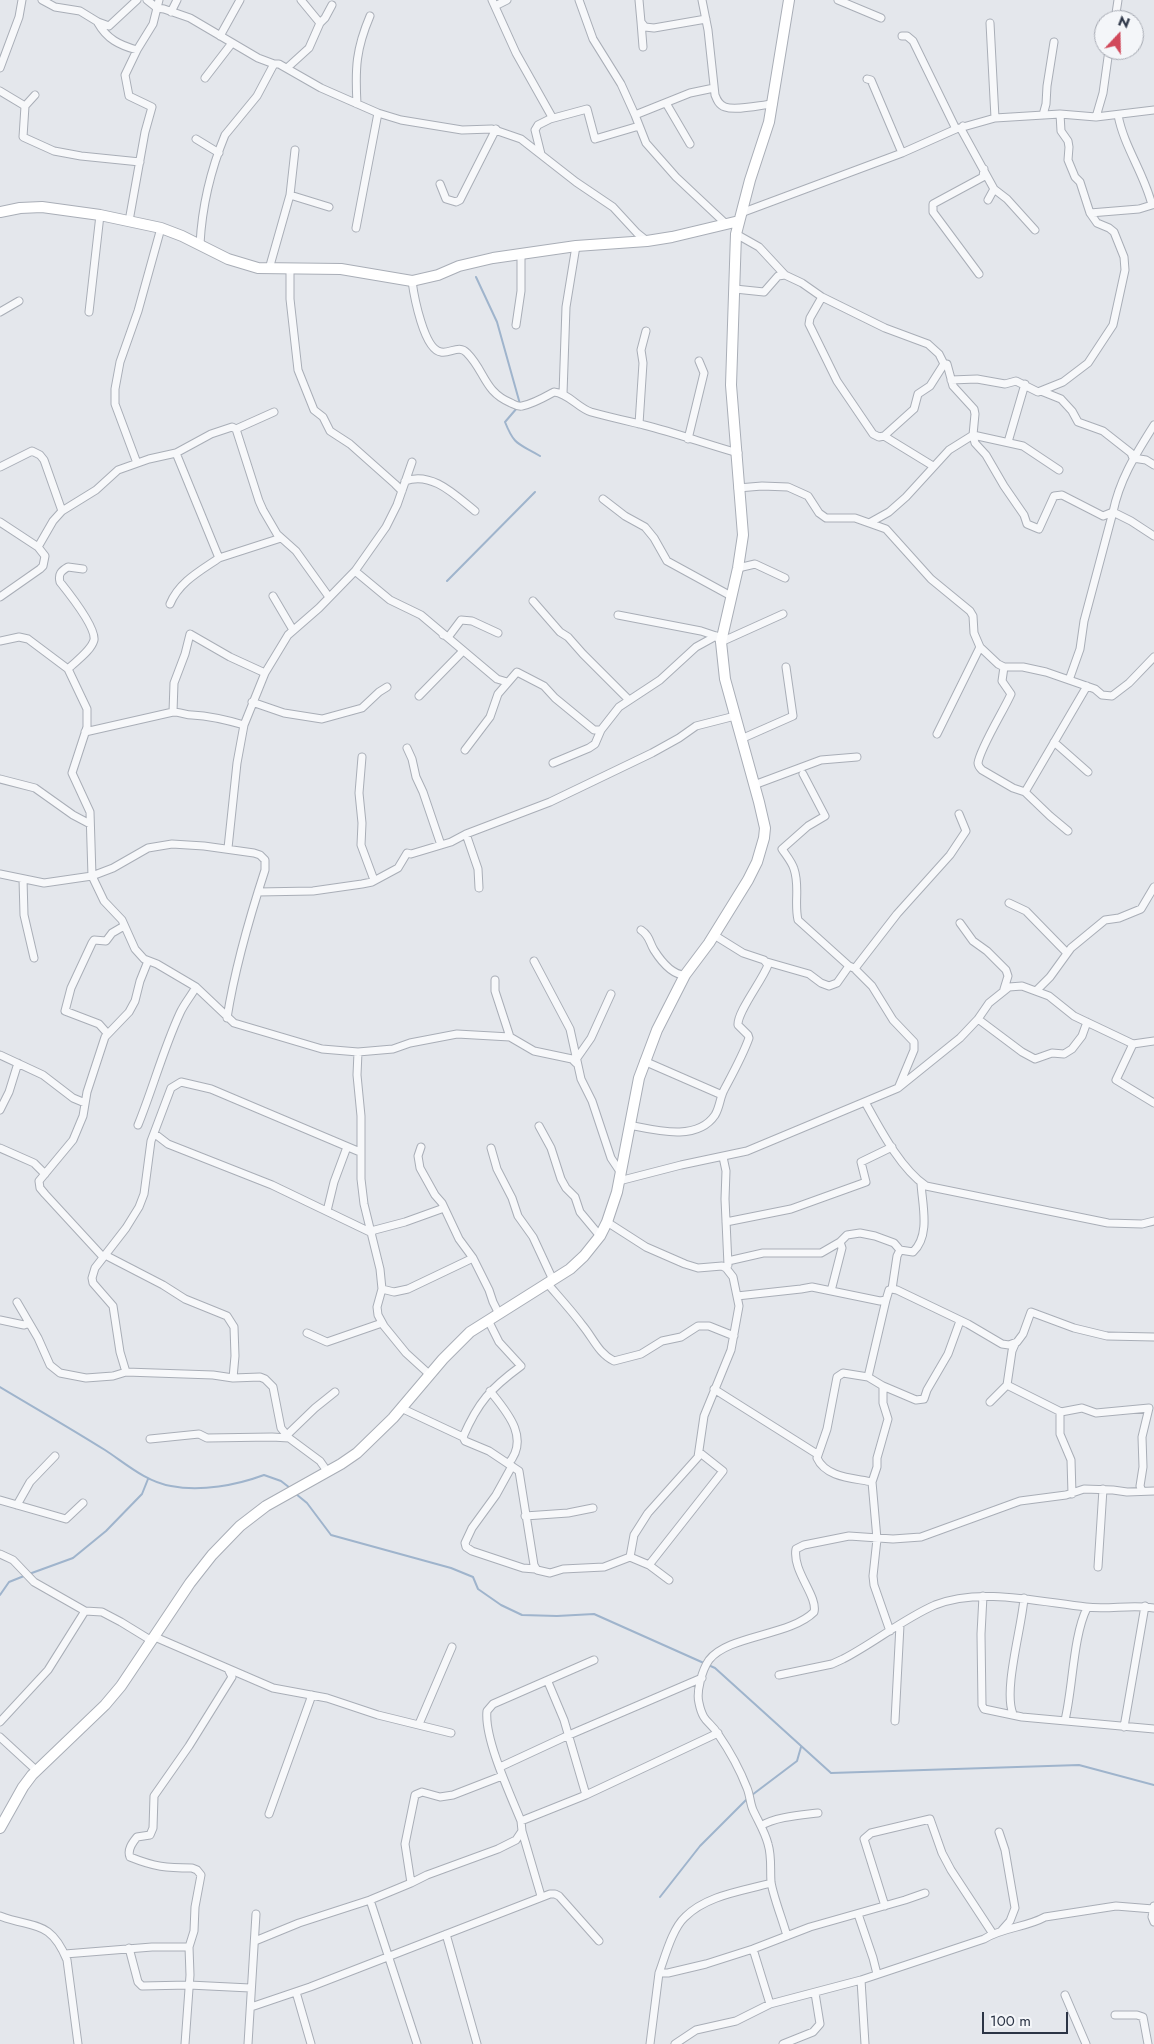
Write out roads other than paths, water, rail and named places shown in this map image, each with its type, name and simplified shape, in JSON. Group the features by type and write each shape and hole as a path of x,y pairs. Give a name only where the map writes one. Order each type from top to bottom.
{"street":[{"path":"0,68 19,17 22,0"},
{"path":"42,0 55,7 80,11 104,25 113,24 137,0"},
{"path":"147,0 157,8 164,8 190,18 258,58 274,64 280,64 321,88 378,113 401,120 462,130 496,129 521,139 576,182 613,206 637,233 647,241"},
{"path":"129,220 152,107 129,96 126,75 137,50 153,24 159,0"},
{"path":"171,12 177,0"},
{"path":"220,36 240,0"},
{"path":"301,0 320,22"},
{"path":"507,0 493,3 516,53 551,114 550,119"},
{"path":"579,0 593,39 621,84 646,143 725,223"},
{"path":"639,0 643,47"},
{"path":"702,0 714,88 719,103 724,107 773,104"},
{"path":"0,1828 23,1787 105,1705 121,1686 190,1583 212,1555 240,1526 266,1506 357,1453 393,1418 429,1374 470,1332 550,1281 584,1256 600,1236 607,1222 617,1192 644,1061 657,1030 685,975 714,935 748,880 762,849 765,828 735,716 719,639 738,568 743,535 738,488 738,453 731,385 736,234 769,122 789,0"},
{"path":"841,1 881,18"},
{"path":"287,68 309,48 320,22 325,18 332,6"},
{"path":"357,104 356,74 360,39 370,16"},
{"path":"641,22 645,27 654,28 706,19"},
{"path":"98,22 104,33 118,45 137,50"},
{"path":"990,23 995,118"},
{"path":"902,36 906,36 913,41 994,189 1035,230"},
{"path":"1043,115 1054,42"},
{"path":"205,78 232,43"},
{"path":"1096,117 1104,86 1108,60"},
{"path":"200,244 209,183 225,134 257,96 274,64"},
{"path":"867,79 871,80 902,153"},
{"path":"635,115 690,93 714,88"},
{"path":"0,91 25,106"},
{"path":"35,95 25,106 23,137 54,151 81,156 140,162"},
{"path":"666,103 690,144"},
{"path":"541,154 535,130 538,125 550,119 587,109 595,139 639,126"},
{"path":"0,212 20,208 42,207 100,215 161,228 200,244 228,260 269,269 341,269 412,281 438,276 470,263 521,253 576,246 647,241 672,237 725,223 902,153 959,128 995,118 1060,114 1096,117 1154,110"},
{"path":"356,228 378,113"},
{"path":"1041,391 1063,382 1088,363 1113,325 1125,270 1124,257 1114,232 1097,223 1090,213 1080,182 1075,177 1068,160 1068,141 1061,130 1060,114"},
{"path":"1090,213 1139,209 1152,205 1147,187 1121,133 1118,115"},
{"path":"440,184 446,199 456,202 460,200 496,129"},
{"path":"196,139 219,153"},
{"path":"269,269 290,195 295,150"},
{"path":"978,274 933,212 933,204 983,177 984,169"},
{"path":"988,200 994,189"},
{"path":"290,195 329,207"},
{"path":"89,312 100,215"},
{"path":"137,463 115,404 115,389 120,362 138,311 161,228"},
{"path":"736,234 758,247 786,275 802,283 822,297 885,328 928,344 939,354 944,364 947,364 951,380 957,391 974,409 973,435 975,443 986,455 1024,515 1027,524 1039,529 1054,496 1062,495 1103,516 1113,512 1154,536"},
{"path":"563,394 566,307 576,246"},
{"path":"516,326 521,291 521,253"},
{"path":"290,268 290,299 298,370 314,410 323,417 330,431 350,444 402,491"},
{"path":"735,289 764,292 778,276 786,275"},
{"path":"412,281 415,299 426,336 436,351 462,350 482,373 492,391 501,398 517,406 523,406 554,392 563,394 584,409 738,453"},
{"path":"822,297 809,320 821,351 837,381 856,412 873,434 879,437 884,436 914,409 918,394 930,386 944,364"},
{"path":"0,312 19,301"},
{"path":"639,424 641,350 646,331"},
{"path":"688,439 704,373 699,361"},
{"path":"951,380 977,379 1005,384 1016,381 1034,390 1061,399 1072,411 1078,422 1102,431 1131,453 1133,458"},
{"path":"1008,442 1025,384"},
{"path":"38,547 53,521 62,511 96,490 118,470 149,458 176,453 227,427 236,429 274,412"},
{"path":"1069,680 1080,649 1084,620 1117,492 1133,458 1154,425"},
{"path":"236,429 259,501 277,534 296,551 329,597"},
{"path":"871,522 889,512 906,498 949,450 973,435 1008,442 1029,449 1046,463 1059,470"},
{"path":"884,436 933,466"},
{"path":"0,467 32,451 40,455 44,460 62,511"},
{"path":"176,453 219,558"},
{"path":"1133,458 1146,460 1154,465"},
{"path":"228,848 237,763 244,725 264,673 278,648 293,630 319,608 355,571 386,527 397,506 412,462"},
{"path":"405,481 420,478 441,485 475,512"},
{"path":"738,488 762,486 788,487 808,496 819,513 826,518 855,518 871,522 891,532 931,579 970,611 973,616 974,633 980,647 991,659 1004,667 1031,668 1087,686 1102,696 1112,696 1129,683 1154,657"},
{"path":"604,499 624,516 645,527 654,538 667,561 731,596"},
{"path":"0,522 38,547 45,556 43,566 0,597"},
{"path":"170,604 174,593 192,577 219,558 281,538"},
{"path":"738,568 754,564 785,578"},
{"path":"68,669 91,647 94,634 86,619 60,582 59,576 68,567 83,569"},
{"path":"355,571 390,600 421,614 443,635 481,664 497,679 507,682"},
{"path":"273,596 293,630"},
{"path":"533,601 560,632 568,637 629,700"},
{"path":"554,763 595,744 601,730 619,707 660,680 696,648 783,614"},
{"path":"618,615 689,628 719,639"},
{"path":"443,635 449,636 461,620 472,621 498,633"},
{"path":"173,712 174,683 190,634 230,657 264,673"},
{"path":"0,641 19,637 28,639 68,669 87,710 87,727 72,773 89,808 92,876 104,901 122,920 140,956 196,987 227,1018 240,1026 322,1049 358,1052 393,1049 457,1034 510,1037 534,1051 577,1061"},
{"path":"937,734 980,647"},
{"path":"419,696 463,650"},
{"path":"742,739 793,716 786,667"},
{"path":"1004,667 1002,681 1011,694 978,763 979,766 982,770 1013,788 1025,792 1068,831"},
{"path":"465,750 490,717 495,699 514,673 520,672 544,686 555,698 594,730 601,730"},
{"path":"1025,792 1087,686"},
{"path":"252,702 284,713 322,719 352,712 366,706 379,692 387,687"},
{"path":"85,732 173,712 184,712 190,716 215,717 244,725"},
{"path":"258,892 329,890 374,880 398,868 407,853 411,854 442,845 466,834 528,812 602,778 679,738 696,726 735,716"},
{"path":"1054,742 1088,772"},
{"path":"407,748 442,845"},
{"path":"362,757 359,793 362,824 361,845 374,880"},
{"path":"754,785 821,760 857,757"},
{"path":"803,774 825,816 808,826 782,849 794,868 798,888 796,911 798,920 852,967 876,991 893,1020 914,1042 914,1050 898,1088"},
{"path":"0,779 35,788 73,815 90,824"},
{"path":"714,935 743,953 809,974 829,986 837,983 860,961 896,914 950,855 966,831 959,814"},
{"path":"466,834 478,869 479,888"},
{"path":"0,874 44,884 92,876 154,846 172,844 228,848 254,853 265,860 265,870 244,938 227,1018"},
{"path":"23,879 24,915 34,958"},
{"path":"1037,990 1050,977 1067,953 1103,921 1119,918 1141,909 1154,887"},
{"path":"1009,903 1026,911 1067,953"},
{"path":"960,922 974,941 1006,970 1008,976 1004,989"},
{"path":"107,1032 99,1024 65,1011 71,988 94,940 106,941 112,933 124,926"},
{"path":"641,930 648,934 654,950 670,970 680,975 685,975"},
{"path":"148,961 130,1012 107,1032 85,1103 83,1116 73,1140 39,1181 40,1188 104,1256 163,1284 180,1296 227,1316 234,1327 235,1356 233,1378"},
{"path":"534,962 570,1028 577,1061 611,1158 620,1177"},
{"path":"630,1125 680,1133 690,1130 712,1118 718,1111 722,1095 749,1038 738,1026 739,1016 763,977 768,965 767,962"},
{"path":"496,980 495,991 510,1037"},
{"path":"620,1177 723,1157 769,1143 898,1088 960,1038 978,1019 989,1003 1004,989 1014,986 1037,990 1056,1000 1074,1016 1133,1044 1154,1041"},
{"path":"138,1125 180,1013 196,987"},
{"path":"577,1061 591,1038 611,994"},
{"path":"978,1019 1022,1052 1035,1059 1052,1053 1064,1054 1072,1049 1082,1036 1088,1022"},
{"path":"1133,1044 1116,1080 1154,1103"},
{"path":"358,1052 357,1075 361,1116 360,1152 364,1204 372,1232 382,1289 377,1307 382,1323 406,1352 429,1374"},
{"path":"0,1055 43,1075 74,1098 85,1103"},
{"path":"644,1061 722,1095"},
{"path":"0,1110 9,1092 18,1063"},
{"path":"126,1372 120,1352 113,1306 93,1283 92,1278 95,1268 126,1228 139,1207 144,1194 150,1147 170,1088 181,1082 197,1084 360,1152"},
{"path":"865,1102 892,1147 921,1183 932,1188 1108,1223 1142,1224 1154,1221"},
{"path":"539,1126 551,1148 561,1179 566,1188 575,1197 580,1212 600,1236"},
{"path":"155,1134 168,1144 218,1165 251,1176 372,1232 444,1208"},
{"path":"327,1211 334,1182 347,1147"},
{"path":"421,1147 418,1156 420,1168 444,1208 458,1239 473,1258 499,1314"},
{"path":"726,1222 791,1209 866,1182 861,1162 892,1147"},
{"path":"0,1148 34,1163 45,1174"},
{"path":"491,1148 497,1169 512,1198 518,1216 533,1237 550,1281 606,1357 614,1361 641,1354 662,1341 681,1336 698,1326 709,1326 734,1336"},
{"path":"723,1157 726,1171 728,1270"},
{"path":"728,1261 764,1253 821,1253 840,1242 847,1235 860,1233 894,1243 900,1250 913,1252 917,1248 924,1230 921,1183"},
{"path":"607,1222 646,1247 685,1264 698,1268 722,1266 733,1276 739,1306 731,1350 704,1416 699,1452 695,1462 667,1490 648,1513 634,1535 630,1557"},
{"path":"831,1291 842,1248 840,1242"},
{"path":"868,1377 886,1300 889,1290 892,1289 900,1250"},
{"path":"382,1289 394,1292 408,1289 473,1258"},
{"path":"737,1296 801,1289 812,1286 880,1301 886,1300"},
{"path":"892,1289 940,1310 1002,1344 1015,1344"},
{"path":"17,1302 50,1365 60,1373 86,1378 113,1376 126,1372 213,1375 233,1378 260,1377 270,1382 273,1387 280,1428 288,1437 315,1457 327,1471"},
{"path":"990,1402 1006,1385 1012,1362 1012,1351 1023,1334 1031,1312 1074,1328 1106,1336 1154,1337"},
{"path":"0,1320 24,1325 29,1323"},
{"path":"463,1437 475,1411 490,1391 506,1376 521,1366 499,1342 488,1320"},
{"path":"872,1482 852,1480 837,1475 824,1467 819,1461 817,1454 827,1429 837,1377 842,1373 868,1377 883,1386 916,1400 924,1399 927,1390 948,1354 960,1322"},
{"path":"307,1333 327,1342 382,1323"},
{"path":"1006,1385 1061,1412 1082,1408 1096,1413 1149,1408 1142,1437 1143,1467 1140,1486 1142,1492"},
{"path":"883,1386 883,1403 888,1419 876,1458 877,1467 872,1482 878,1539 874,1561 874,1585 890,1631"},
{"path":"714,1389 817,1454"},
{"path":"490,1391 511,1416 514,1423 517,1449 496,1495 472,1528 465,1543 466,1547 472,1551 543,1573 563,1569 604,1567 630,1557 649,1565 669,1580"},
{"path":"150,1439 198,1434 208,1438 288,1437 315,1408 335,1392"},
{"path":"401,1408 463,1437 465,1441 489,1451 519,1472 535,1569"},
{"path":"1061,1412 1060,1434 1071,1460 1072,1494"},
{"path":"1146,1421 1154,1422"},
{"path":"649,1565 722,1471 699,1452"},
{"path":"17,1505 30,1482 55,1456"},
{"path":"787,1936 771,1883 771,1854 761,1826 753,1809 747,1788 718,1732 705,1721 700,1708 698,1694 709,1659 730,1645 798,1623 814,1612 814,1605 800,1574 795,1552 798,1547 849,1536 878,1539 921,1537 1020,1501 1072,1494 1084,1489 1154,1492"},
{"path":"1098,1567 1103,1489"},
{"path":"0,1500 66,1519 83,1504"},
{"path":"525,1516 568,1513 593,1508"},
{"path":"0,1554 13,1560 34,1582 85,1611 102,1612 154,1639 273,1688 312,1695 378,1715 451,1733"},
{"path":"779,1675 832,1664 860,1650 936,1605 957,1599 983,1596 1024,1598 1087,1608 1145,1606 1154,1608"},
{"path":"983,1596 981,1634 982,1705 984,1709 1013,1714 1154,1729"},
{"path":"1013,1714 1011,1710 1011,1680 1024,1598"},
{"path":"1124,1726 1145,1606"},
{"path":"1065,1720 1071,1696 1079,1638 1087,1608"},
{"path":"0,1722 48,1670 85,1611"},
{"path":"895,1721 900,1625"},
{"path":"419,1724 452,1647"},
{"path":"541,1896 520,1821 502,1776 487,1724 487,1711 493,1704 548,1682 594,1660"},
{"path":"185,2044 189,1985 189,1947 194,1931 194,1916 201,1875 192,1868 156,1866 130,1857 128,1853 137,1837 150,1835 153,1828 154,1796 190,1746 232,1677 228,1669"},
{"path":"500,1767 702,1678"},
{"path":"548,1682 569,1735 586,1795"},
{"path":"269,1814 312,1695"},
{"path":"520,1821 586,1795 718,1732"},
{"path":"0,1737 37,1771"},
{"path":"411,1883 405,1844 415,1795 422,1792 440,1797 452,1795 502,1776"},
{"path":"761,1826 795,1816 818,1813"},
{"path":"885,1906 864,1839 871,1833 930,1819 942,1853 951,1870 993,1934"},
{"path":"255,1941 299,1923 370,1900 411,1883 427,1874 498,1849 516,1840 522,1831"},
{"path":"999,1832 1005,1850 1015,1908 1010,1921 1002,1930"},
{"path":"650,2044 659,1973 672,1939 684,1917 703,1904 728,1894 771,1883"},
{"path":"659,1973 668,1973 706,1964 753,1949 810,1927 885,1906 925,1892"},
{"path":"251,2007 296,1992 541,1896 555,1894 559,1896 599,1941"},
{"path":"370,1900 387,1957 417,2044"},
{"path":"675,2044 696,2030 736,2021 770,2004 861,1980 984,1939 1002,1930 1034,1923 1045,1917 1102,1907 1153,1906 1154,1922"},
{"path":"248,2044 256,1914"},
{"path":"858,1914 873,1958 876,1974"},
{"path":"0,1916 41,1927 54,1938 64,1954 70,1977 78,2044"},
{"path":"446,1934 477,2044"},
{"path":"64,1954 129,1948 189,1947"},
{"path":"129,1948 140,1985 250,1988"},
{"path":"753,1949 770,2004"},
{"path":"861,1980 865,2044"},
{"path":"296,1992 311,2044"},
{"path":"783,2044 812,2032 820,2024 815,1993"},
{"path":"1066,1995 1086,2044"},
{"path":"1115,2015 1137,2015 1143,2017 1148,2044"}],"waterway":[{"path":"476,277 497,322 520,404"},
{"path":"517,408 505,422 518,444 540,456"},
{"path":"447,581 535,492"},
{"path":"0,1387 153,1481 183,1488 206,1488 242,1482 264,1475 281,1481 290,1488"},
{"path":"29,1574 73,1558 106,1531 142,1494 148,1479"},
{"path":"296,1494 307,1503 331,1535 451,1568 473,1577 478,1589 501,1605 522,1615 594,1614 715,1668 831,1773 1079,1765 1154,1785"},
{"path":"0,1595 9,1582 24,1576"},
{"path":"752,1795 797,1761 801,1747"},
{"path":"660,1897 700,1846 748,1798"}]}
